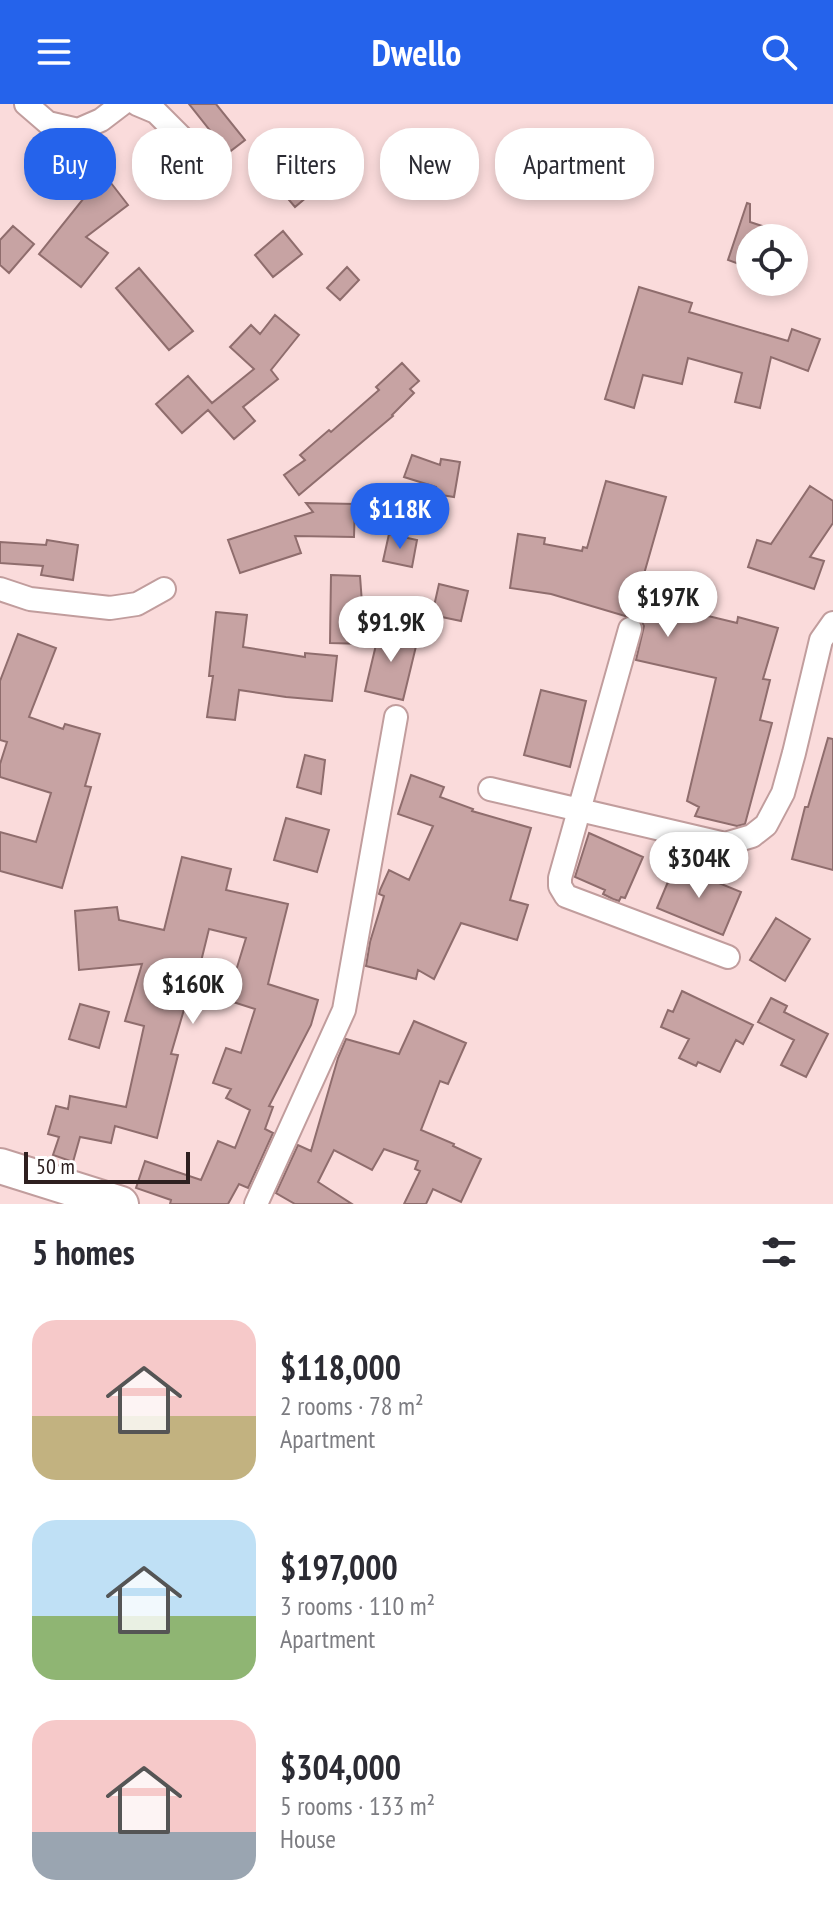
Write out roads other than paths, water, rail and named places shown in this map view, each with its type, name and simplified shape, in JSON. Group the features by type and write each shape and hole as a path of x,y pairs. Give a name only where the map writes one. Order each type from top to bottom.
{"main road":[{"path":"0,1166 121,1204"}],"street":[{"path":"26,104 48,123 78,130 101,120 122,104"},
{"path":"137,104 156,112 172,128"},
{"path":"0,589 30,599 110,608 137,604 164,589"},
{"path":"490,789 725,844 752,836 766,825 783,793 821,640 833,623"},
{"path":"630,629 560,886 566,896 728,957"},
{"path":"256,1204 344,1010 396,717"}]}
